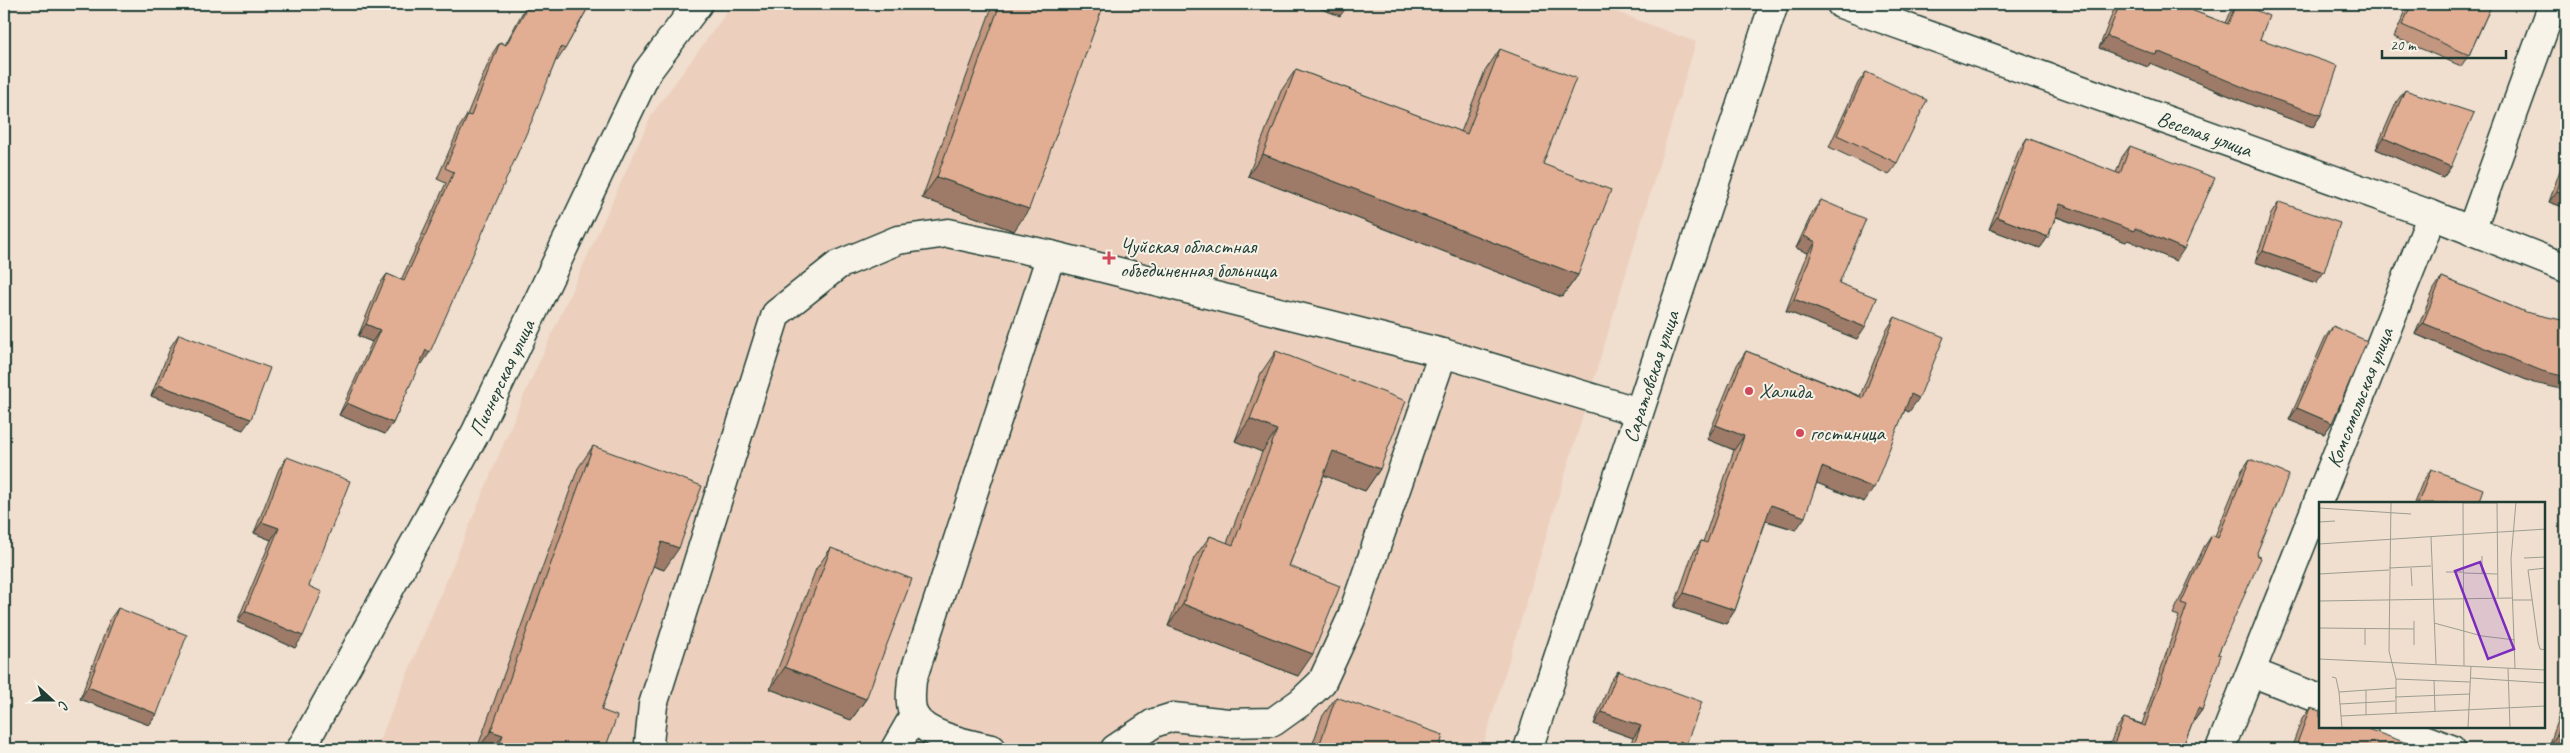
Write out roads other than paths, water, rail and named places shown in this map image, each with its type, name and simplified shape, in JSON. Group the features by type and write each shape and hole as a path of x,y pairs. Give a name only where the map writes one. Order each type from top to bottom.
{"street":[{"name":"Пионерская улица","path":"301,749 476,432 646,72 698,4"},
{"name":"Саратовская улица","path":"1528,749 1774,4"},
{"name":"Веселая улица","path":"1841,4 2432,215 2566,268"},
{"path":"2471,231 2553,4"},
{"name":"Комсомольская улица","path":"2220,749 2432,215"},
{"path":"652,749 649,743 653,705 776,314 838,265 898,240 948,233 1051,255 1444,353 1640,412"},
{"path":"992,749 945,736 925,728 914,716 910,697 912,680 1051,255"},
{"path":"1115,749 1154,724 1173,717 1228,723 1273,722 1301,702 1322,682 1351,619 1444,353"},
{"path":"2251,672 2319,699"},
{"path":"895,749 914,716"},
{"path":"2395,728 2450,749"}],"place":[{"name":"Чуйская областная объединенная больница","path":"1109,258"},
{"name":"Халида","path":"1749,391"},
{"name":"гостиница","path":"1800,433"}]}
